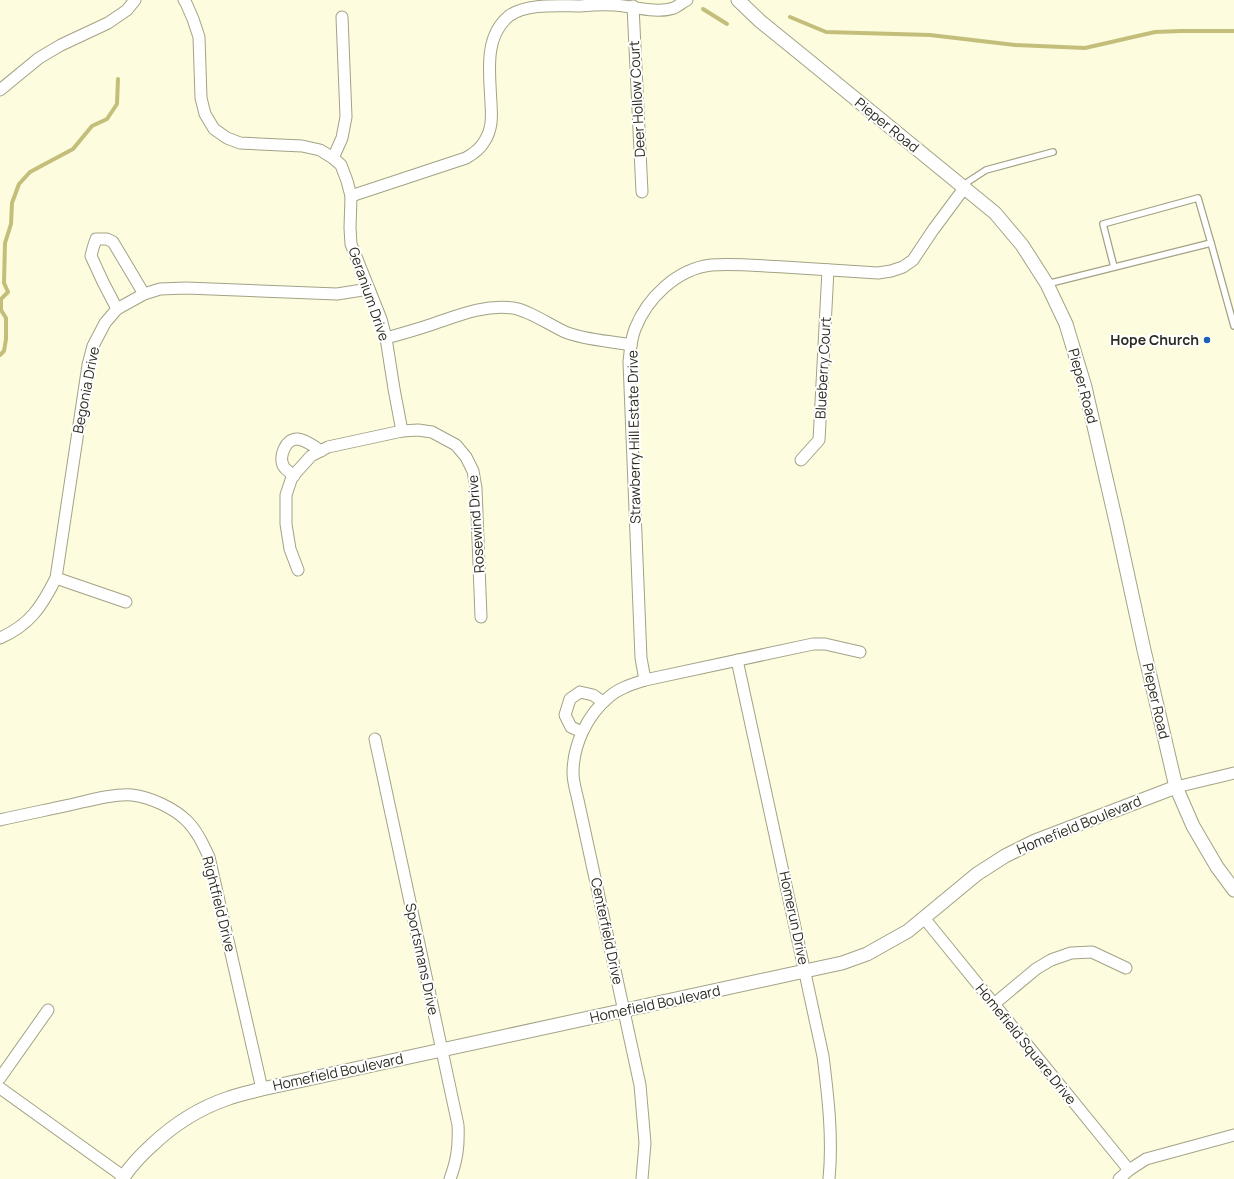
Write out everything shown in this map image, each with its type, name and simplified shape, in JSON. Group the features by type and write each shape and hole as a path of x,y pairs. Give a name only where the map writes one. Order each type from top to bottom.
{"street":[{"path":"0,90 39,58 61,45 108,23 127,10 135,0"},
{"name":"Geranium Drive","path":"184,0 193,19 199,37 201,98 205,114 214,128 227,138 240,143 302,146 320,150 342,165 348,181 351,196 351,244 381,319 386,338 402,432"},
{"path":"351,196 466,158 477,151 484,143 491,130 490,55 493,39 500,25 510,15 523,10 539,7 612,4 656,10 674,8 687,0"},
{"name":"Pieper Road","path":"738,0 760,21 995,212 1022,245 1047,284 1066,324 1085,387 1176,787 1193,826 1217,867 1234,890"},
{"name":"Deer Hollow Court","path":"633,6 642,192"},
{"path":"333,158 342,138 346,117 342,17"},
{"name":"Strawberry Hill Estate Drive","path":"645,680 641,650 629,362 635,329 644,312 653,299 667,284 679,276 696,268 710,265 738,264 878,273 903,267 913,260 964,186"},
{"path":"117,309 91,256 96,238 107,239 114,242 144,294"},
{"name":"Blueberry Court","path":"801,460 819,440 828,270"},
{"name":"Begonia Drive","path":"0,638 27,622 38,610 56,578 92,346 105,323 117,309 144,294 160,289 186,288 337,294 369,289"},
{"path":"386,338 414,331 480,309 498,307 514,308 566,333 631,345"},
{"name":"Rosewind Drive","path":"294,476 310,456 328,447 402,432 418,430 432,432 444,437 456,445 466,457 473,471 476,488 481,617"},
{"path":"298,570 290,548 286,524 286,495 294,476 284,468 282,457 285,447 291,441 298,439 311,444 321,451"},
{"path":"56,578 126,602"},
{"name":"Centerfield Drive","path":"642,1179 645,1142 640,1085 573,774 575,756 582,732 590,718 609,696 645,680 813,644 825,644 860,652"},
{"name":"Homerun Drive","path":"737,660 823,1056 828,1093 830,1129 829,1179"},
{"path":"582,732 570,727 565,715 570,699 580,692 593,695 604,702"},
{"name":"Sportsmans Drive","path":"375,739 458,1125 456,1164 450,1179"},
{"path":"1176,787 1234,773"},
{"name":"Homefield Boulevard","path":"123,1178 142,1154 163,1135 183,1120 204,1108 230,1097 805,971 842,962 866,954 908,931 978,874 1005,856 1035,841 1176,787"},
{"name":"Rightfield Drive","path":"0,820 103,798 133,795 168,807 188,821 199,837 209,857 262,1089"},
{"name":"Homefield Square Drive","path":"924,918 1129,1170"},
{"path":"994,1004 1036,969 1051,960 1071,953 1092,952 1126,968"},
{"path":"0,1078 48,1010"},
{"path":"0,1088 123,1178"},
{"path":"1119,1179 1129,1170 1146,1159 1234,1135"}],"lane":[{"path":"964,186 986,170 1053,152"},
{"path":"1114,267 1103,224 1198,198 1234,326"},
{"path":"1047,284 1211,243"}],"waterway":[{"path":"703,9 727,24"},
{"path":"790,17 826,32 930,35 1015,45 1085,48 1155,32 1234,31"},
{"path":"0,355 4,351 6,339 6,318 1,310 1,299 8,292 4,283 5,243 11,224 12,203 19,184 30,172 73,149 92,126 107,119 117,104 118,79"}],"place":[{"name":"Hope Church","path":"1207,340"}]}
